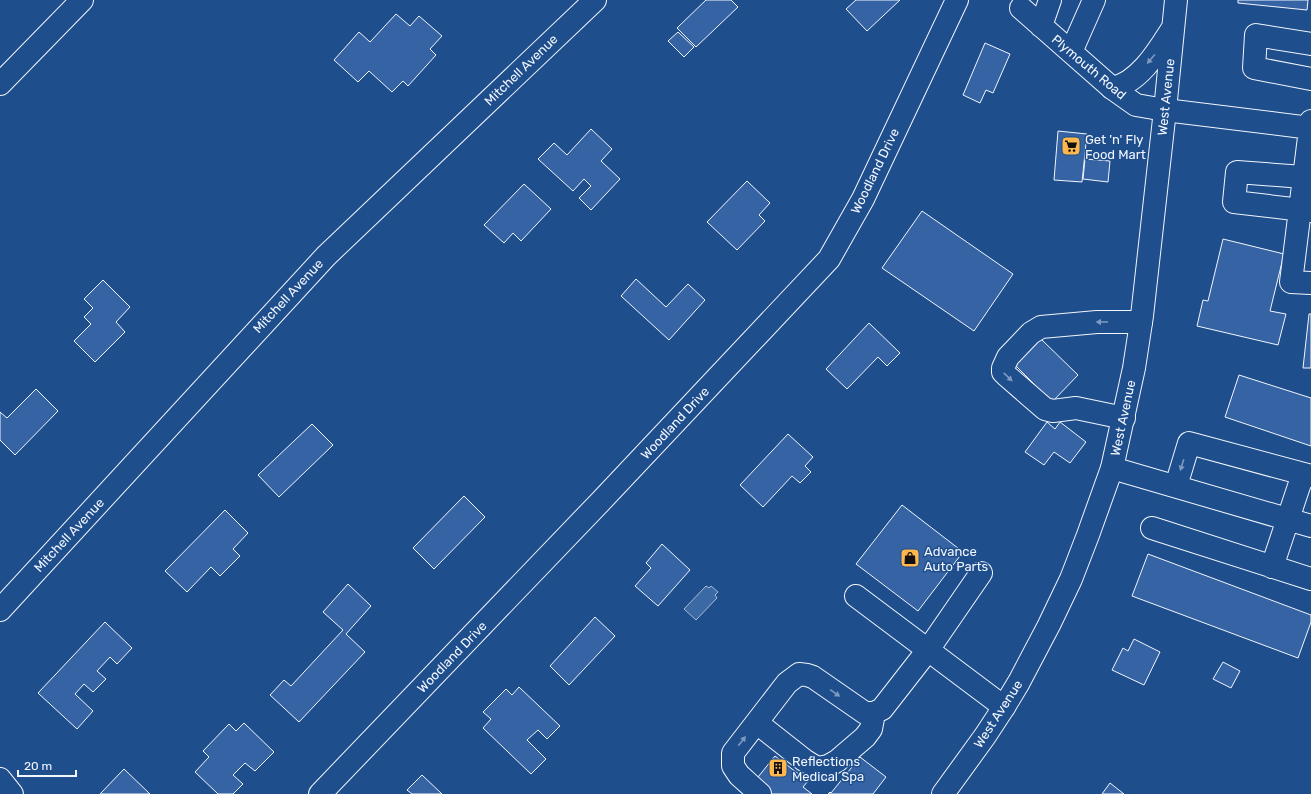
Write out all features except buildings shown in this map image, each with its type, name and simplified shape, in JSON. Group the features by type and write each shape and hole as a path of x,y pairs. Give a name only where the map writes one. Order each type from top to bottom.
{"street":[{"path":"0,84 82,0"},
{"name":"Mitchell Avenue","path":"0,610 326,256 595,0"},
{"name":"Woodland Drive","path":"320,794 608,495 829,259 862,199 957,0"},
{"path":"1041,26 1050,0"},
{"path":"1071,52 1094,0"},
{"name":"West Avenue","path":"943,794 1004,707 1036,651 1071,579 1112,468 1134,368 1141,322 1176,0"},
{"name":"Plymouth Road","path":"1021,8 1112,88 1136,105 1165,110 1310,126"},
{"path":"1112,88 1129,82 1139,73 1162,45 1173,27"},
{"path":"1311,44 1256,35 1254,68 1311,78"},
{"path":"1310,126 1303,177 1305,210 1291,282 1311,283"},
{"path":"1303,177 1237,172 1234,202 1305,210"},
{"path":"1124,418 1076,408 1053,411 1045,409 1007,376 1003,372 1003,368 1008,358 1031,333 1041,327 1097,322 1141,322"},
{"path":"1176,486 1189,443 1307,475 1287,519 1272,567"},
{"path":"1112,468 1311,526"},
{"path":"1152,528 1311,579"},
{"path":"760,794 739,775 734,766 733,753 787,683 799,674 807,675 813,677 865,713 874,713 882,709 928,650 981,573"},
{"path":"856,596 1004,707"},
{"path":"757,723 804,760 817,768 828,766 837,761 865,737 871,730 874,713"},
{"path":"0,779 12,794"}],"water":[{"path":"706,586 709,588 711,586 718,592 715,595 717,598 696,620 684,609"}],"place":[{"name":"Get 'n' Fly Food Mart","path":"1071,146"},
{"name":"Advance Auto Parts","path":"910,558"},
{"name":"Reflections Medical Spa","path":"778,768"}]}
